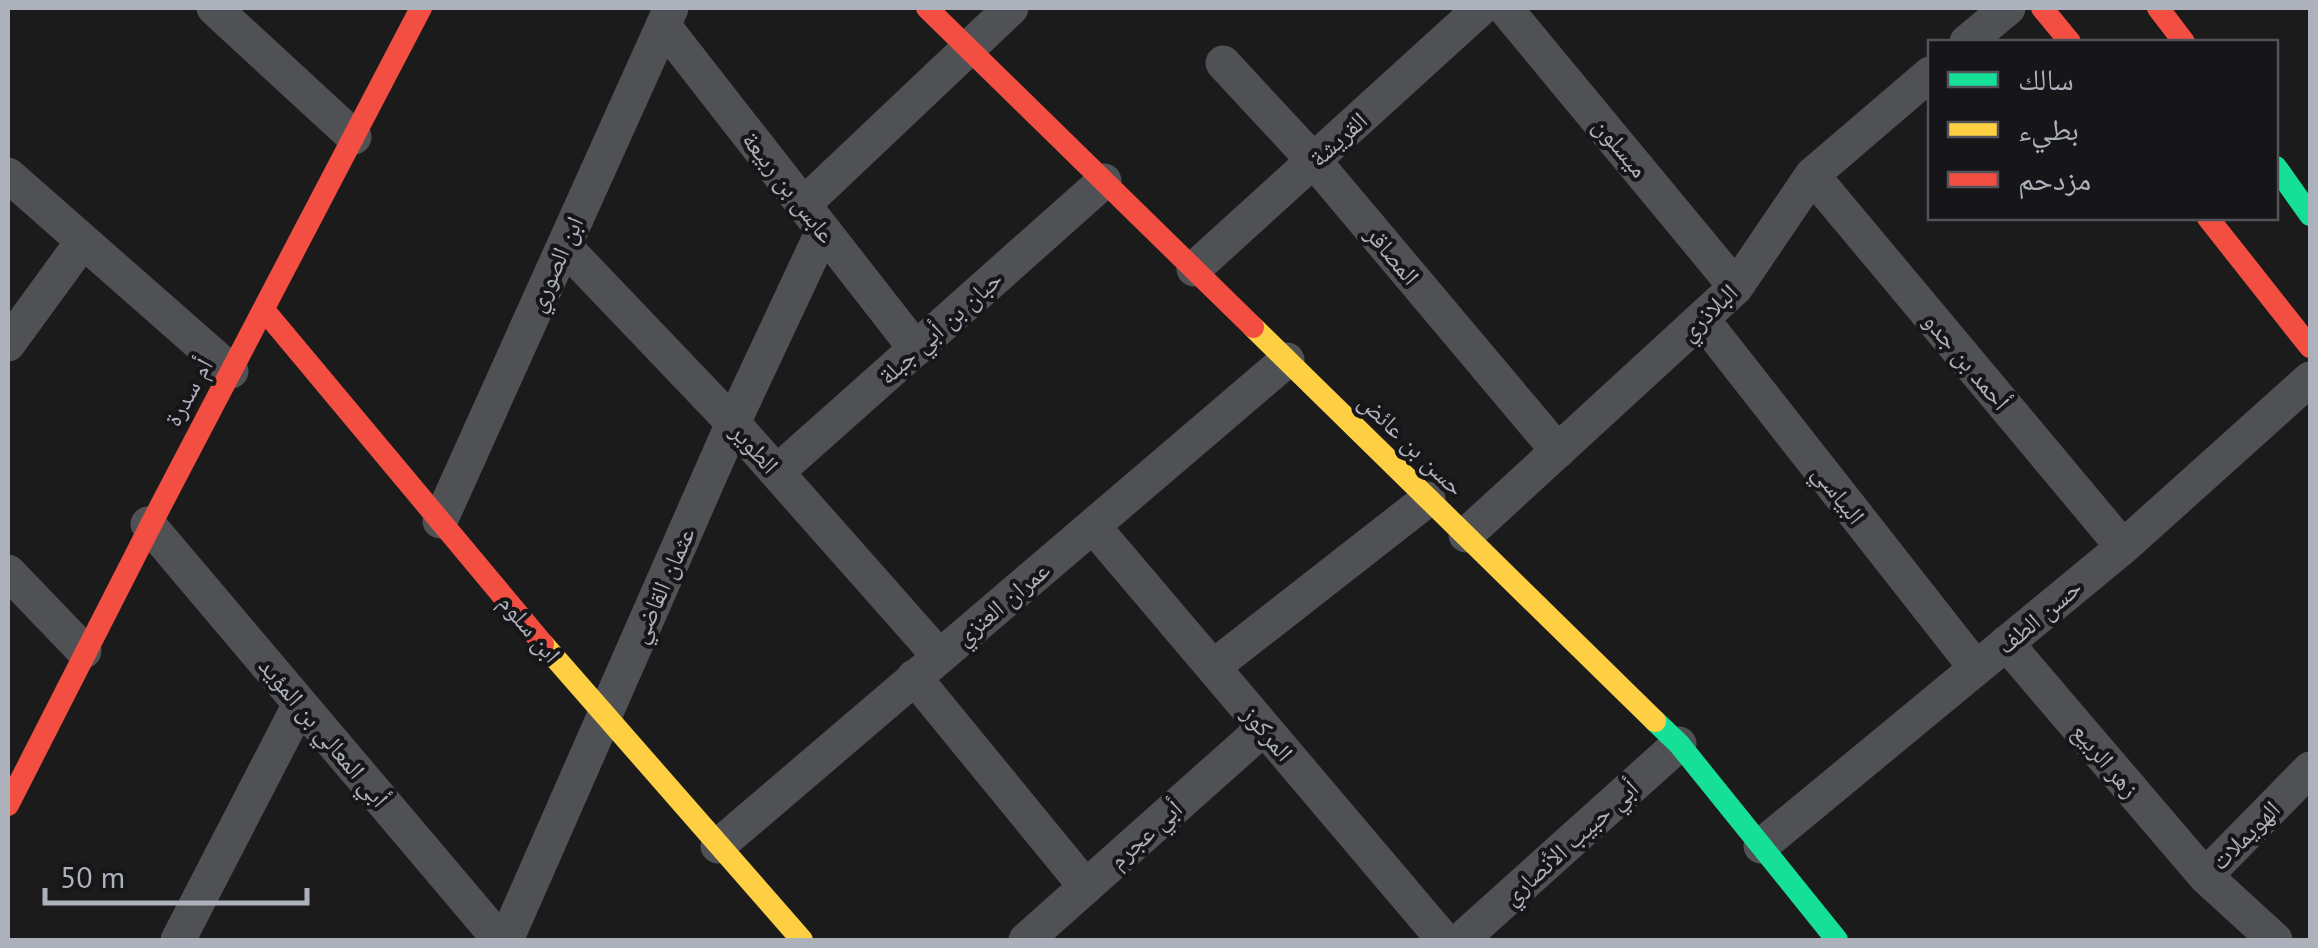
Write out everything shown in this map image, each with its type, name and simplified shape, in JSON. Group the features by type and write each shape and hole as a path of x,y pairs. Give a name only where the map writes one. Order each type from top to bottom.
{"street":[{"path":"214,8 354,138"},
{"name":"أم سدرة","path":"8,805 148,524 420,8"},
{"name":"حسن بن عائض","path":"927,8 1679,744 1837,940"},
{"name":"عثمان القاضي","path":"503,940 733,422 813,218 967,47 1011,8"},
{"name":"القريشة","path":"1194,270 1482,8"},
{"name":"ميسلون","path":"1505,8 1736,287"},
{"path":"1969,40 2008,8"},
{"path":"2042,8 2068,40"},
{"path":"2158,8 2182,40"},
{"name":"عابس بن ربيعة","path":"667,16 813,218 916,349"},
{"name":"ابن الصوري","path":"440,521 667,16"},
{"name":"المصاقر","path":"1223,63 1314,160 1558,451"},
{"name":"البلاذري","path":"1466,536 1736,287 1812,175 1928,76"},
{"path":"2278,170 2310,215"},
{"path":"8,175 231,371"},
{"name":"أحمد بن جدو","path":"1812,175 2122,547"},
{"name":"حبان بن أبي جبلة","path":"777,472 1104,181"},
{"path":"2210,220 2310,347"},
{"path":"8,344 83,241"},
{"name":"الطوير","path":"564,246 777,472 927,667 1086,887"},
{"name":"ابن سلوم","path":"264,310 604,717 802,940"},
{"name":"البياسي","path":"1702,319 1976,668"},
{"name":"عمران العنزي","path":"718,846 1286,360"},
{"name":"حسن الطف","path":"1761,846 2122,547 2310,380"},
{"path":"1212,667 1428,499"},
{"name":"أبي المعالي بن المؤيد","path":"148,524 503,940"},
{"name":"المركوز","path":"1092,526 1444,940"},
{"path":"8,572 84,651"},
{"name":"زهر الربيع","path":"2006,643 2205,876"},
{"path":"178,940 300,704"},
{"name":"أبي عجرم","path":"1026,940 1264,728"},
{"name":"أبي حبيب الأنصاري","path":"1461,940 1679,744"},
{"name":"الهويملات","path":"2275,940 2205,876 2310,769"}],"traffic: fast":[{"path":"2278,170 2310,215"},
{"path":"1655,721 1679,744 1837,940"}],"traffic: slow":[{"path":"1253,327 1655,721"},
{"path":"543,644 802,940"}],"traffic: jam":[{"path":"8,805 421,8"},
{"path":"927,8 1253,327"},
{"path":"2042,8 2068,40"},
{"path":"2158,8 2182,40"},
{"path":"2210,220 2310,347"},
{"path":"264,310 543,644"}]}
